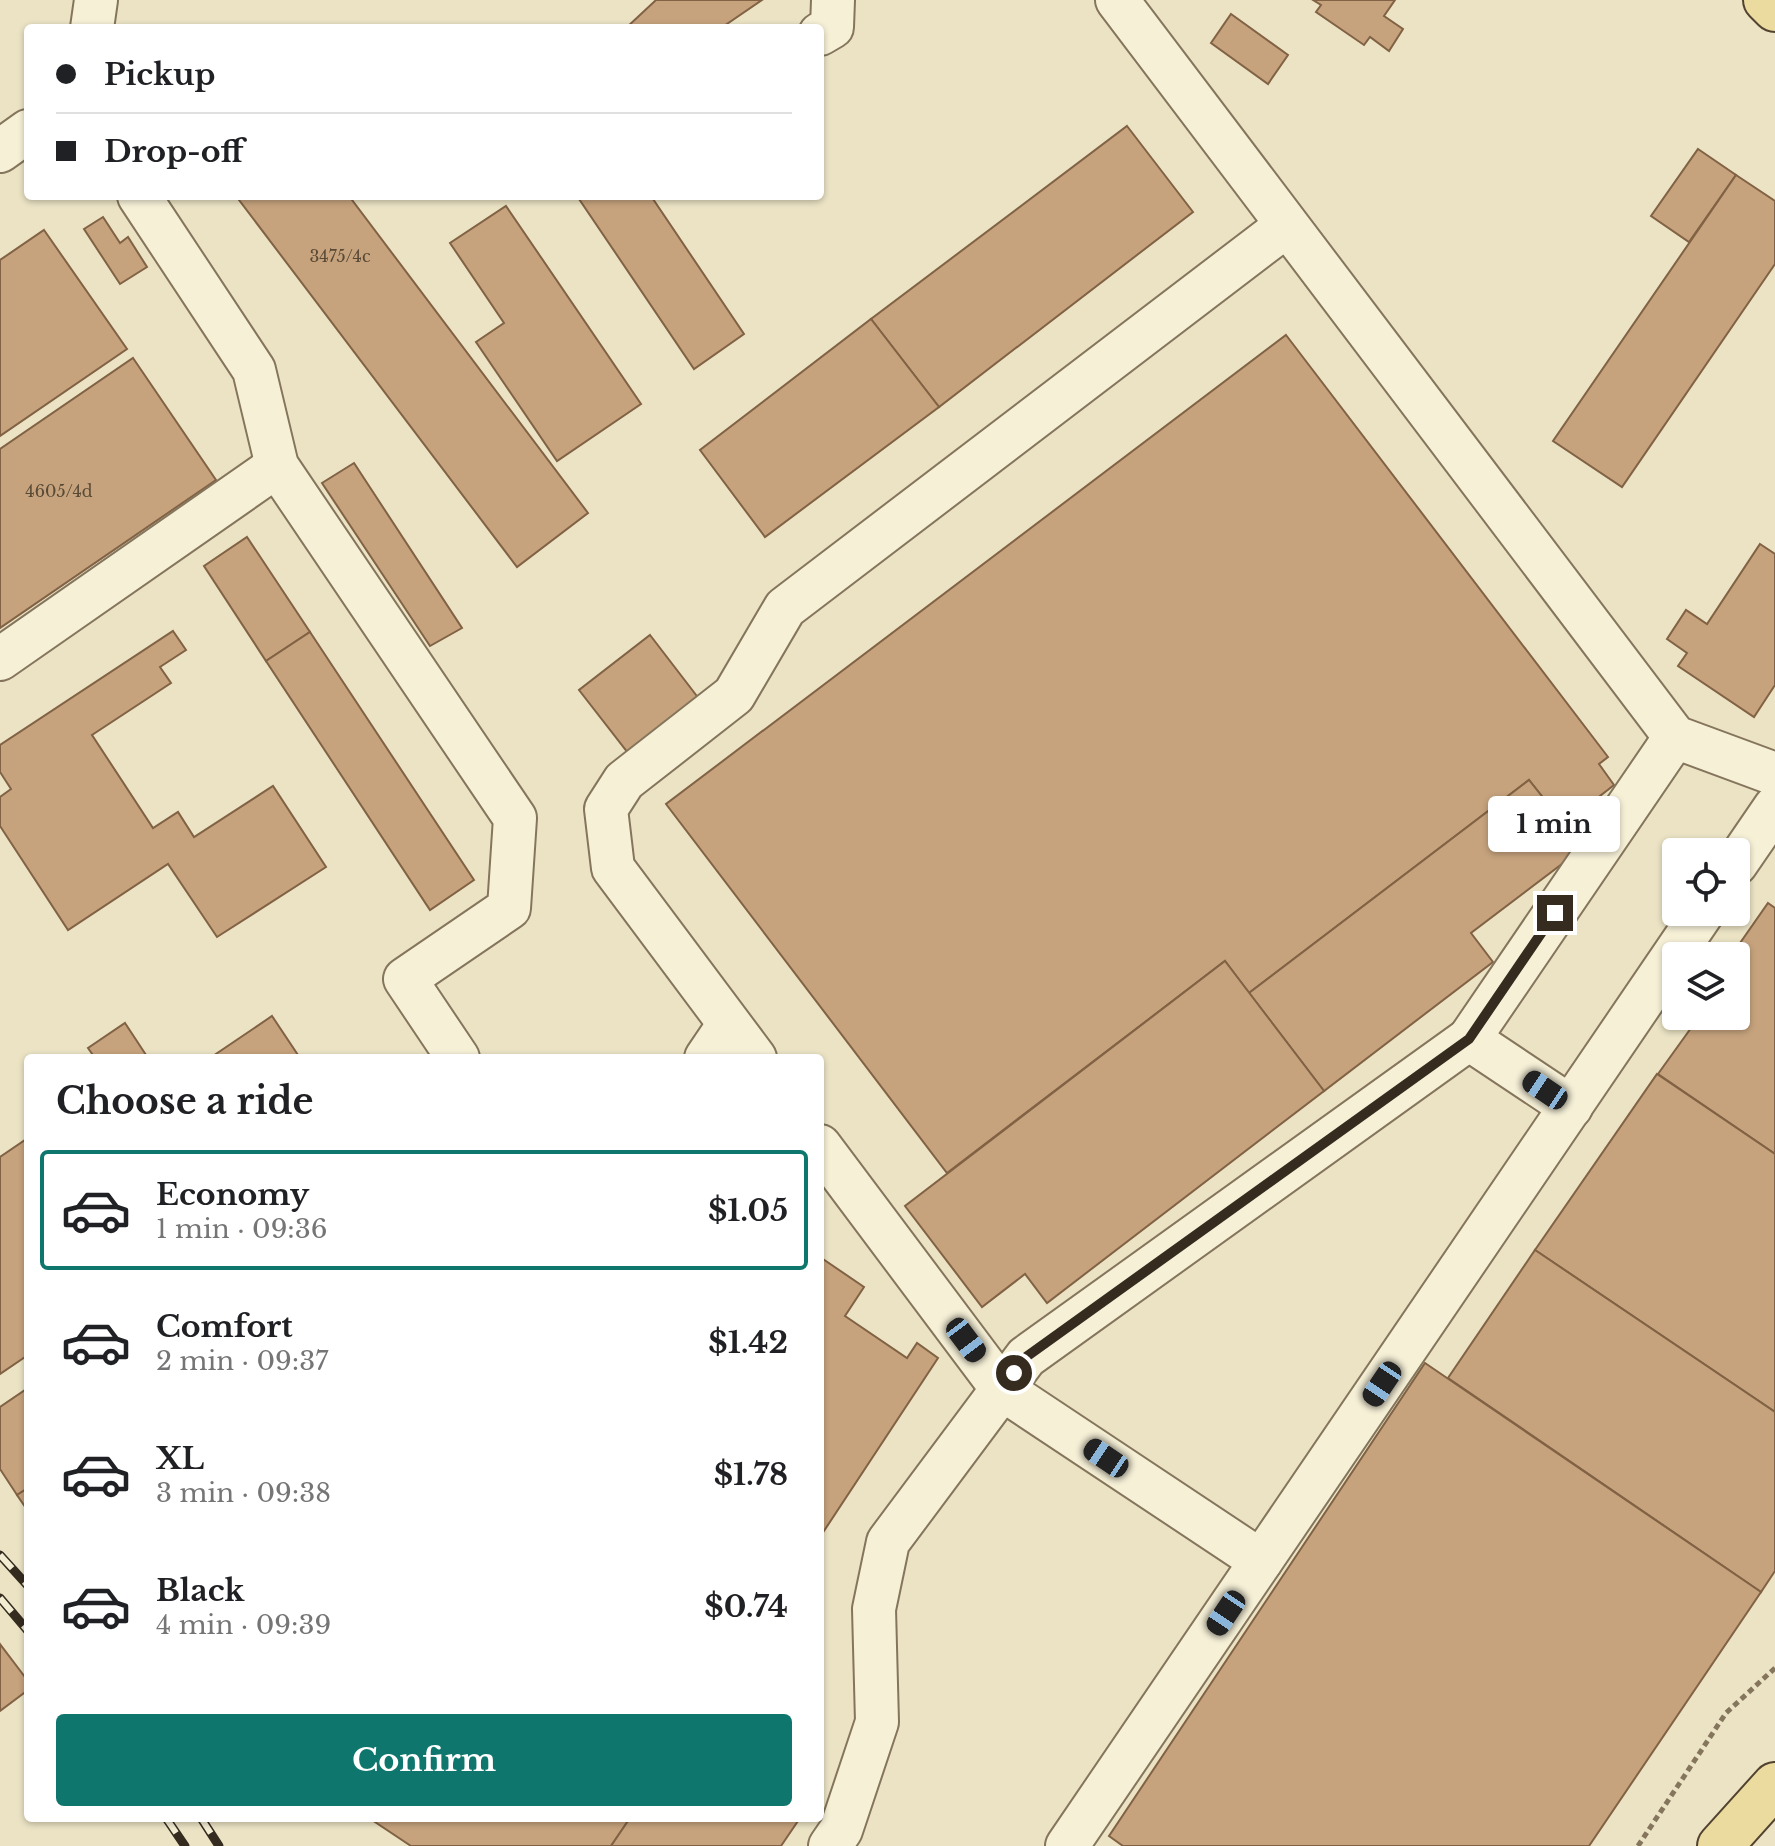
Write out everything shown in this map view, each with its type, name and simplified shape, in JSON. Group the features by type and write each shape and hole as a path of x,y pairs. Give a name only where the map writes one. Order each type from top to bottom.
{"main road":[{"path":"1766,0 1775,9"},
{"path":"1720,1846 1775,1785"}],"street":[{"path":"93,24 96,0"},
{"path":"824,32 832,27 833,0"},
{"path":"1117,0 1675,737 1775,774"},
{"path":"0,151 24,134"},
{"path":"142,200 254,370 277,466 515,818 509,908 405,979 455,1054"},
{"path":"752,1054 613,868 606,809 624,781 734,695 785,608 795,599 1286,226"},
{"path":"0,659 277,466"},
{"path":"830,1846 841,1830 877,1722 874,1609 888,1542 1026,1357 1469,1039 1675,737"},
{"path":"1750,844 1775,807"},
{"path":"1067,1846 1694,926"},
{"path":"709,1054 729,1024"},
{"path":"1469,1039 1571,1107"},
{"path":"824,1151 1002,1389 1261,1561"}],"path":[{"path":"1638,1846 1726,1713 1775,1668"}],"building":[{"path":"656,0 762,0 727,24 630,24"},
{"path":"1313,0 1395,0 1384,16 1403,29 1389,51 1370,37 1364,45 1316,12 1321,5"},
{"path":"1231,14 1288,55 1268,84 1211,43"},
{"path":"1127,126 1193,212 939,407 871,319"},
{"path":"1698,149 1736,175 1689,242 1651,216"},
{"path":"1736,175 1775,201 1775,264 1622,487 1553,441"},
{"path":"239,200 352,200 588,513 517,567"},
{"path":"580,200 654,200 744,334 694,369"},
{"path":"506,206 641,404 557,461 476,342 504,323 450,243"},
{"path":"103,217 120,243 128,237 147,267 120,284 84,229"},
{"path":"44,230 127,349 0,436 0,260"},
{"path":"871,319 939,407 765,537 700,450"},
{"path":"1286,335 1608,757 1599,764 1614,785 1564,824 1529,780 1249,993 1225,961 947,1173 666,804"},
{"path":"133,358 216,480 0,628 0,449"},
{"path":"354,463 462,628 430,646 322,483"},
{"path":"247,537 310,632 266,661 204,566"},
{"path":"1760,544 1775,554 1775,685 1754,717 1678,666 1687,653 1667,639 1686,610 1707,624"},
{"path":"173,631 186,650 160,667 171,683 92,735 153,828 178,812 194,837 273,786 326,867 217,937 168,864 68,930 0,826 0,797 11,789 0,772 0,745"},
{"path":"310,632 474,880 430,910 266,661"},
{"path":"650,635 703,704 632,758 579,690"},
{"path":"1529,780 1583,848 1471,933 1493,962 1324,1091 1249,993"},
{"path":"1768,903 1775,908 1775,1154 1658,1074 1690,1030 1750,1030 1750,942 1741,942"},
{"path":"1225,961 1324,1091 1047,1303 1025,1274 982,1307 905,1206"},
{"path":"272,1016 297,1054 216,1054"},
{"path":"125,1023 145,1054 92,1054 88,1048"},
{"path":"1657,1074 1775,1154 1775,1412 1535,1250"},
{"path":"24,1141 24,1358 0,1374 0,1157"},
{"path":"1535,1250 1775,1412 1775,1571 1761,1592 1448,1378"},
{"path":"824,1260 864,1287 845,1316 907,1358 917,1343 938,1358 824,1531"},
{"path":"1425,1363 1761,1592 1589,1846 1123,1846 1109,1836"},
{"path":"24,1391 24,1491 17,1495 0,1469 0,1407"},
{"path":"24,1491 24,1505 17,1495"},
{"path":"0,1644 24,1676 24,1693 0,1711"},
{"path":"375,1822 627,1822 611,1846 411,1846"},
{"path":"627,1822 797,1822 781,1846 611,1846"}],"railway":[{"path":"0,1555 24,1582"},
{"path":"0,1598 24,1626"},
{"path":"169,1822 185,1846"},
{"path":"204,1822 219,1846"}],"route":[{"path":"1014,1373 1026,1357 1469,1039 1555,913"}]}
